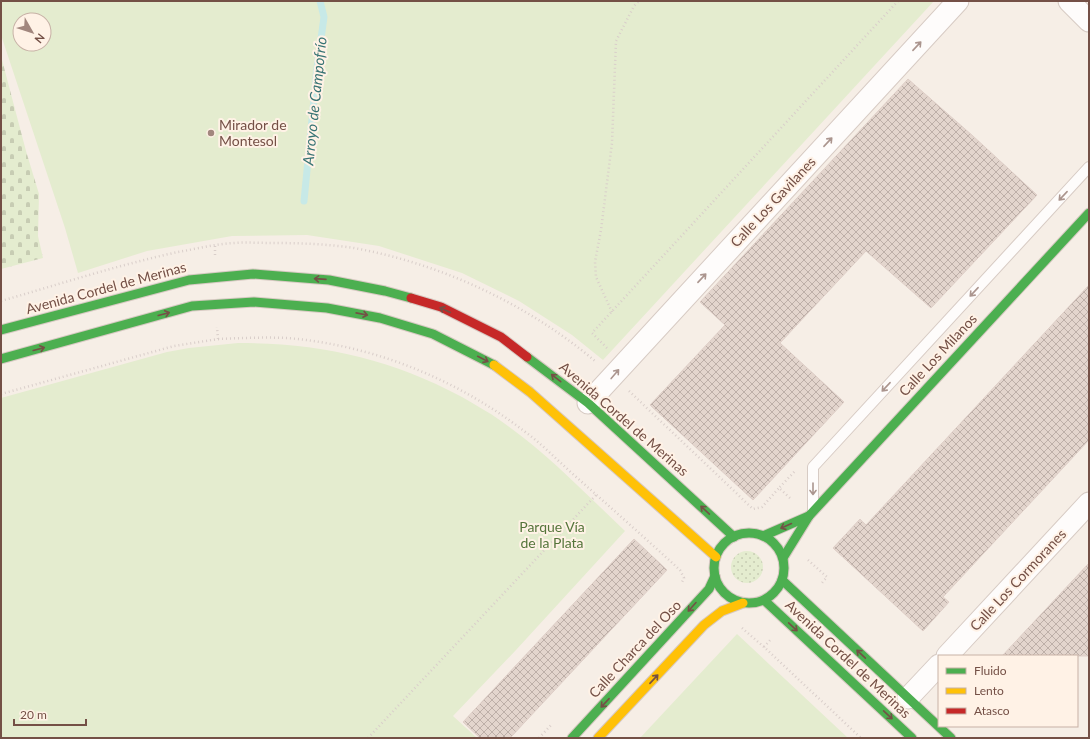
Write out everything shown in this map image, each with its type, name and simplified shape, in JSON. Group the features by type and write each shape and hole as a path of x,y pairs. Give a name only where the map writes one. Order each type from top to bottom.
{"main road":[{"name":"Calle Los Milanos","path":"783,558 811,514 1089,213"},
{"name":"Avenida Cordel de Merinas","path":"1,330 188,280 253,274 329,280 385,291 441,308 501,337 588,403 734,537"},
{"path":"1,359 192,306 254,302 327,308 380,318 433,334 490,362 530,392 716,557"},
{"name":"Calle Los Milanos","path":"763,536 811,514"},
{"path":"754,533 763,536 778,548 783,558 784,569 782,580 772,595 764,600 754,603 743,603 733,600 718,586 714,566 716,557 720,548 734,537 754,533"},
{"name":"Calle Charca del Oso","path":"572,738 709,589 715,576"},
{"name":"Avenida Cordel de Merinas","path":"782,580 938,727"},
{"name":"Avenida Cordel de Merinas","path":"764,600 912,738"},
{"path":"598,738 704,625 719,612 743,603"},
{"name":"Avenida Cordel de Merinas","path":"938,727 950,738"}],"street":[{"name":"Calle Los Gavilanes","path":"588,403 958,1"},
{"path":"1068,1 1089,21"},
{"name":"Calle Los Cormoranes","path":"948,655 1089,504"},
{"path":"908,698 938,666"}],"lane":[{"path":"811,514 813,467 1089,168"}],"path":[{"path":"612,312 596,277 595,262 601,230 612,143 616,41 634,6 639,1"},
{"path":"624,364 592,333 898,1"},
{"path":"217,305 218,339"},
{"path":"1,394 174,346 218,339 257,337 288,338 332,344 376,354 414,368 458,389 525,431 680,570 684,578 682,583"},
{"path":"368,738 596,495"},
{"path":"737,625 764,647 861,738"},
{"path":"539,738 555,721"}],"green space":[{"path":"1,1 934,1 603,360 572,335 519,301 462,273 379,246 307,235 232,236 147,251 78,273 65,228 1,35"},
{"path":"1,56 39,194 38,236 43,258 1,269"},
{"name":"Parque Vía de la Plata","path":"238,343 297,346 353,355 408,372 435,383 487,412 518,433 565,473 625,531 453,716 477,738 1,738 1,398 167,352 189,348"},
{"path":"744,551 750,551 760,558 763,567 762,573 756,580 750,583 744,583 734,576 731,570 731,564 738,554"},
{"path":"737,634 848,738 640,738"}],"building":[{"path":"908,79 1037,195 931,308 866,251 780,343 844,402 753,500 650,405 725,325 700,302"},
{"path":"1089,285 1089,440 943,597 949,602 923,631 833,548 860,519 866,525"},
{"path":"634,539 667,570 510,738 480,738 463,722"},
{"path":"1089,563 1089,656 1003,655"}],"waterway":[{"name":"Arroyo de Campofrío","path":"304,201 317,68 324,17 320,1"}],"traffic: fast":[{"path":"783,558 809,516 1089,213"},
{"path":"1,330 189,280 253,274 329,280 385,291 411,298"},
{"path":"1,359 192,306 254,302 327,308 380,318 433,334 494,365"},
{"path":"527,357 588,403 734,537"},
{"path":"763,536 809,516"},
{"path":"749,533 762,536 774,543 781,555 784,568 781,581 774,593 762,600 749,603 736,600 724,593 717,581 714,568 717,555 724,543 736,536 749,533"},
{"path":"572,738 709,589 715,576"},
{"path":"782,580 938,726"},
{"path":"764,600 912,738"},
{"path":"939,727 951,738"}],"traffic: slow":[{"path":"494,365 530,392 716,557"},
{"path":"598,738 704,625 722,611 743,603"}],"traffic: jam":[{"path":"411,298 441,307 501,337 527,357"}],"place":[{"name":"Mirador de Montesol","path":"211,133"}]}
